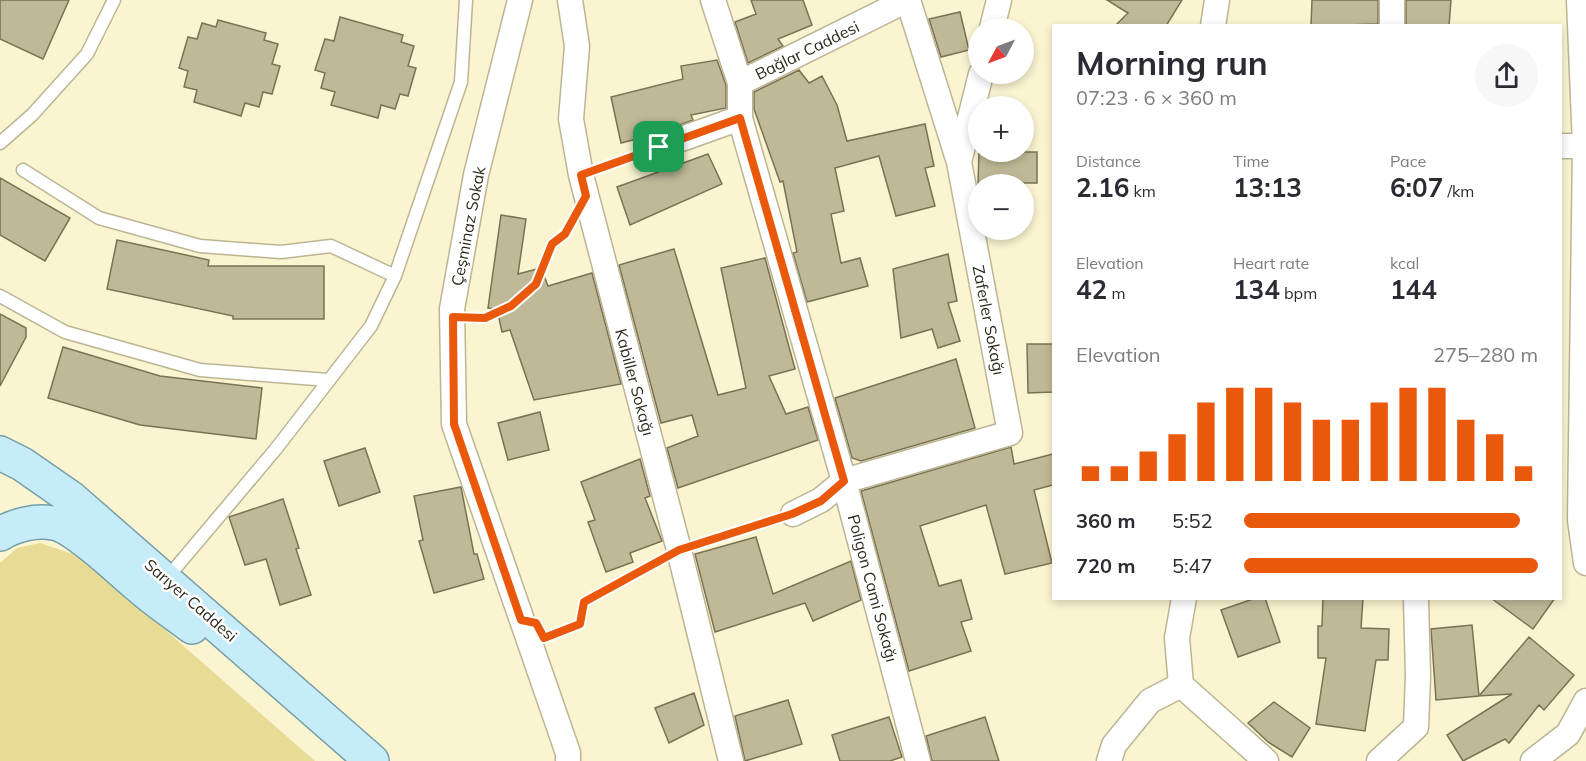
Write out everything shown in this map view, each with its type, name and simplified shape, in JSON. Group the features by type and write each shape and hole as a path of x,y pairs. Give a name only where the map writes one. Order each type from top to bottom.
{"main road":[{"name":"Sarıyer Caddesi","path":"0,453 22,464 71,498 166,578 372,761"},
{"path":"0,534 12,527 33,523 54,523 70,529 142,589 210,639 270,669"}],"street":[{"name":"Çeşminaz Sokak","path":"520,0 476,175 453,317 454,424 568,753 568,761"},
{"name":"Kabiller Sokağı","path":"570,0 577,46 571,119 583,185 679,550 731,761"},
{"name":"Poligon Cami Sokağı","path":"713,0 740,83 740,118 844,481 918,761"},
{"name":"Bağlar Caddesi","path":"740,83 908,0"},
{"name":"Zaferler Sokağı","path":"844,481 1011,433 959,162 908,0"},
{"path":"994,18 999,0"},
{"path":"1213,24 1217,0"},
{"path":"1392,0 1392,24"},
{"path":"1579,0 1585,147 1580,520 1586,563"},
{"path":"959,162 978,84"},
{"path":"659,147 740,118"},
{"path":"1562,146 1585,147"},
{"path":"792,514 821,501 844,481"},
{"path":"1184,600 1177,638 1181,685 1266,761"},
{"path":"1379,761 1416,727 1418,676 1416,600"},
{"path":"1109,761 1114,745 1150,701 1181,685"},
{"path":"1533,761 1568,734 1586,701"}],"lane":[{"path":"0,143 32,115 87,54 114,0"},
{"path":"166,578 275,450 370,326 395,276 461,82 466,0"},
{"path":"23,170 99,218 200,246 281,252 331,246 395,276"},
{"path":"0,296 65,332 200,370 328,380"}],"path":[{"path":"453,317 485,318 511,306 536,284 552,244 565,234 583,185 659,147"},
{"path":"521,620 536,623 544,638 580,624 584,602 679,550 792,514"}],"shaded area":[{"path":"40,543 73,554 139,607 315,761 0,761 0,563 17,548"}],"building":[{"path":"0,0 69,0 43,59 0,39"},
{"path":"751,0 803,0 812,25 778,39 783,46 748,63 735,22 756,14"},
{"path":"1107,0 1182,0 1167,24 1117,24 1128,13"},
{"path":"1312,0 1378,0 1378,24 1311,24"},
{"path":"1406,0 1451,0 1449,24 1406,24"},
{"path":"960,12 968,50 941,57 929,19"},
{"path":"340,17 403,35 401,42 414,46 408,66 416,68 408,96 400,94 395,109 381,105 378,118 331,105 335,92 321,88 325,73 315,70 325,39 334,41"},
{"path":"218,20 266,33 264,40 278,44 272,64 280,66 272,94 263,92 259,107 245,103 241,116 194,102 197,90 184,87 188,71 179,68 188,37 197,39 202,23 216,27"},
{"path":"717,60 726,85 726,108 691,115 693,120 652,135 621,143 611,97 683,79 681,66"},
{"path":"799,70 809,83 822,76 837,105 847,141 925,124 934,166 925,168 935,206 896,216 879,156 835,168 844,211 831,214 841,263 860,258 868,286 807,302 793,253 797,252 783,181 780,182 754,109 754,92"},
{"path":"1034,152 1037,152 1037,183 1034,183 1034,174 978,174 979,162 1034,162"},
{"path":"708,154 722,184 630,225 617,187"},
{"path":"0,178 70,218 45,261 0,235"},
{"path":"501,215 526,219 518,274 541,268 548,286 592,273 621,384 534,400 510,330 502,332 497,309 488,308"},
{"path":"117,240 209,260 208,266 324,266 324,319 233,319 233,316 107,289"},
{"path":"674,249 718,395 746,388 721,268 765,258 795,369 769,376 786,414 808,407 818,440 678,488 667,448 698,436 692,415 661,423 619,265"},
{"path":"948,254 957,301 948,303 960,341 938,348 932,329 901,338 893,269"},
{"path":"0,314 26,328 26,337 0,386"},
{"path":"1027,344 1052,344 1052,392 1028,393"},
{"path":"63,347 160,376 262,388 256,439 140,425 48,398"},
{"path":"956,359 975,428 861,461 852,458 835,398"},
{"path":"540,412 549,450 508,460 498,423"},
{"path":"1011,447 1014,464 1052,454 1052,485 1034,490 1052,563 1005,574 986,505 920,526 939,586 961,580 972,619 961,622 971,651 909,671 861,491"},
{"path":"365,448 380,492 339,506 324,461"},
{"path":"640,459 650,496 645,498 662,541 630,553 633,562 606,572 588,522 595,520 581,482"},
{"path":"461,487 474,554 477,554 484,579 434,593 419,541 423,540 414,496"},
{"path":"283,499 311,595 280,605 266,559 245,565 229,517"},
{"path":"756,537 773,594 851,561 861,600 813,621 805,603 715,632 695,554"},
{"path":"1250,600 1266,600 1280,642 1238,657 1221,610"},
{"path":"1323,600 1363,600 1361,628 1389,629 1388,660 1376,660 1365,731 1316,724 1326,658 1318,658 1318,626 1322,626"},
{"path":"1494,600 1554,600 1533,629"},
{"path":"1472,625 1479,696 1436,700 1431,629"},
{"path":"1529,637 1574,675 1544,710 1539,705 1509,743 1505,739 1463,761 1447,735 1512,694 1479,696"},
{"path":"694,693 704,725 669,743 655,708"},
{"path":"788,700 802,744 745,761 735,716"},
{"path":"1274,702 1310,728 1292,757 1268,742 1248,723"},
{"path":"889,717 902,757 890,761 840,761 832,735"},
{"path":"985,717 999,761 932,761 926,736"}],"route":[{"path":"740,118 844,481 821,501 792,514 679,550 650,568 584,602 580,624 544,638 536,623 521,620 454,424 453,317 485,318 511,306 536,284 552,244 565,234 586,196 581,175 659,147 740,118"}]}
